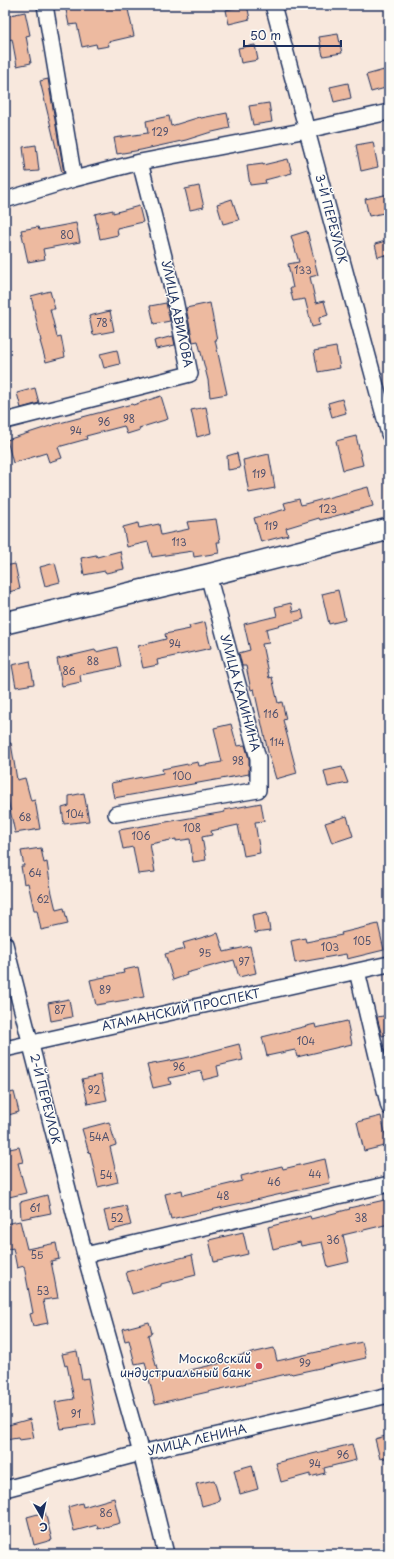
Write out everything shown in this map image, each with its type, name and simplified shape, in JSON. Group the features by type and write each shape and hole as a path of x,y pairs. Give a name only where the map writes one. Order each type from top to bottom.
{"main road":[{"path":"5,623 208,575 389,529"}],"street":[{"path":"45,5 74,179"},
{"name":"3-Й ПЕРЕУЛОК","path":"273,5 389,434"},
{"path":"5,200 74,179 140,162 307,130 389,112"},
{"name":"УЛИЦА АВИЛОВА","path":"5,421 190,374 175,300 140,162"},
{"name":"УЛИЦА КАЛИНИНА","path":"116,814 258,790 258,758 208,575"},
{"name":"2-Й ПЕРЕУЛОК","path":"5,944 84,1255 141,1453 166,1554"},
{"name":"АТАМАНСКИЙ ПРОСПЕКТ","path":"5,1049 389,964"},
{"path":"357,971 389,1107"},
{"path":"84,1255 389,1184"},
{"name":"УЛИЦА ЛЕНИНА","path":"5,1489 141,1453 389,1395"}],"building":[{"path":"65,5 127,5 134,36 108,42 109,46 97,48 96,44 82,47 77,24 69,25"},
{"path":"247,5 250,19 229,24 226,10"},
{"path":"25,12 30,35 26,36 31,63 17,66 12,39 5,41 5,16"},
{"path":"338,34 342,53 323,56 319,37"},
{"path":"255,45 258,60 241,63 238,48"},
{"path":"384,70 389,87 371,92 366,75"},
{"path":"48,79 64,173 62,173 40,81"},
{"path":"348,83 351,98 334,102 330,87"},
{"path":"269,103 272,122 253,125 249,106"},
{"path":"227,113 230,128 186,140 117,154 114,138 148,133 146,121 169,116 171,126 200,117"},
{"path":"373,142 378,167 361,171 356,145"},
{"path":"36,145 39,171 26,172 23,147"},
{"path":"288,159 292,173 265,180 266,183 250,185 247,166 263,165"},
{"path":"199,186 204,207 190,210 185,189"},
{"path":"389,194 389,212 369,216 365,199"},
{"path":"232,199 239,220 223,224 217,204"},
{"path":"139,206 143,222 117,228 118,235 100,239 95,214 113,210 113,213"},
{"path":"76,223 80,242 43,249 45,259 28,262 21,230 38,227 39,230"},
{"path":"307,231 318,275 310,277 316,303 324,301 328,315 319,318 320,325 312,327 305,299 293,301 290,288 293,288 288,264 299,262 291,236"},
{"path":"389,240 389,254 378,257 375,244"},
{"path":"50,291 55,309 50,309 57,337 61,336 65,357 46,362 31,296"},
{"path":"166,303 170,321 154,324 150,306"},
{"path":"210,303 217,340 215,340 227,394 210,397 208,380 198,341 193,342 186,308"},
{"path":"110,311 114,331 93,335 89,316"},
{"path":"173,336 175,345 156,349 154,341"},
{"path":"336,347 340,368 318,372 314,351"},
{"path":"117,350 120,364 104,368 100,354"},
{"path":"35,388 39,403 21,408 17,393"},
{"path":"161,396 168,419 139,428 140,430 127,434 124,426 86,436 87,439 58,447 62,458 49,462 46,453 13,463 7,440 56,424 132,404 133,405"},
{"path":"342,399 346,413 332,417 328,403"},
{"path":"206,407 211,433 197,437 191,410"},
{"path":"356,436 363,465 343,470 336,441"},
{"path":"237,453 240,468 228,470 227,456"},
{"path":"269,454 275,488 249,493 243,460"},
{"path":"368,487 373,506 320,520 319,518 286,528 288,535 261,542 254,518 286,509 284,503 299,499 301,505"},
{"path":"216,519 220,542 217,542 219,553 194,557 193,551 152,557 148,542 127,547 123,527 138,523 139,528 159,524 161,535 189,529 187,522"},
{"path":"120,551 124,569 106,573 105,571 84,575 81,558 96,555 97,557"},
{"path":"55,563 60,582 45,586 40,567"},
{"path":"15,564 20,589 5,593 5,566"},
{"path":"338,590 345,620 329,624 322,594"},
{"path":"291,603 293,612 302,610 304,619 266,629 269,643 262,644 269,678 272,677 278,703 282,702 286,719 283,720 297,773 276,779 268,752 254,689 251,690 246,666 242,666 239,653 250,650 244,624 277,616 275,607"},
{"path":"205,622 211,648 157,660 158,665 143,668 138,646 166,639 165,634 190,629 189,626"},
{"path":"117,647 121,667 80,675 81,682 62,686 57,659 95,650 96,652"},
{"path":"30,661 34,684 16,687 12,665"},
{"path":"231,724 237,746 245,745 249,759 249,774 114,798 111,783 163,773 162,769 198,762 199,766 222,762 214,728"},
{"path":"11,743 17,780 25,778 31,801 35,800 40,829 15,833 8,800 5,800 5,744"},
{"path":"342,767 348,783 328,787 324,771"},
{"path":"84,793 89,821 64,824 62,808 69,806 69,796"},
{"path":"261,803 264,821 255,822 260,853 244,856 238,825 211,831 212,835 202,837 206,860 193,862 190,839 176,841 176,839 150,844 155,872 138,874 133,847 123,849 119,830 225,812 224,810"},
{"path":"347,816 353,836 332,843 325,823"},
{"path":"41,848 44,863 47,862 56,910 64,908 68,924 41,930 37,910 34,910 28,883 24,884 21,866 24,866 21,851"},
{"path":"267,912 270,931 255,933 252,915"},
{"path":"378,924 384,950 347,959 346,954 295,963 291,941 305,938 306,942 342,935 341,933"},
{"path":"218,933 224,952 250,946 256,973 239,977 234,960 186,973 187,975 173,980 165,954 185,949 183,943"},
{"path":"138,967 144,997 96,1005 90,980 124,973 123,970"},
{"path":"69,999 72,1017 51,1021 48,1003"},
{"path":"389,1015 389,1034 382,1036 377,1017"},
{"path":"347,1021 352,1044 297,1057 295,1050 267,1056 262,1037 315,1024 316,1028"},
{"path":"239,1044 243,1060 217,1066 219,1076 203,1080 201,1071 169,1078 171,1084 153,1088 147,1065 185,1058"},
{"path":"101,1075 107,1100 88,1104 82,1079"},
{"path":"14,1092 19,1112 5,1116 5,1094"},
{"path":"381,1116 388,1145 364,1151 357,1122"},
{"path":"109,1122 116,1145 110,1147 118,1182 98,1187 90,1152 89,1153 82,1129"},
{"path":"19,1147 23,1162 18,1163 26,1193 5,1198 5,1150"},
{"path":"325,1159 330,1183 171,1219 165,1194 182,1190 183,1195 242,1181 241,1176 282,1166 283,1169"},
{"path":"47,1195 51,1213 21,1219 20,1202"},
{"path":"389,1199 389,1224 343,1235 349,1262 328,1267 322,1242 301,1246 300,1242 273,1249 268,1227 310,1216 311,1219 350,1209 349,1208"},
{"path":"126,1206 131,1225 109,1231 104,1211"},
{"path":"20,1221 27,1249 56,1243 59,1259 51,1261 58,1298 43,1300 48,1323 33,1326 30,1314 33,1313 24,1266 17,1268 13,1248 5,1250 5,1224"},
{"path":"243,1232 248,1254 214,1262 209,1240"},
{"path":"192,1255 196,1275 161,1284 161,1286 132,1294 126,1272"},
{"path":"149,1322 152,1333 148,1335 159,1377 239,1359 238,1356 274,1348 277,1361 362,1342 366,1358 291,1373 155,1404 145,1362 135,1364 129,1340 125,1341 122,1329"},
{"path":"77,1351 82,1379 88,1378 96,1424 61,1429 55,1402 74,1399 67,1365 65,1366 62,1354"},
{"path":"30,1419 34,1438 5,1440 5,1426"},
{"path":"389,1435 389,1457 380,1459 375,1439"},
{"path":"352,1444 356,1460 324,1468 325,1473 310,1477 310,1474 281,1482 276,1463"},
{"path":"252,1465 258,1489 240,1494 234,1470"},
{"path":"214,1480 220,1501 202,1506 196,1484"},
{"path":"114,1498 120,1523 98,1529 97,1525 74,1531 68,1507 82,1503 83,1507"},
{"path":"45,1512 52,1540 34,1545 27,1517"}],"place":[{"name":"Московский индустриальный банк","path":"259,1366"}]}
